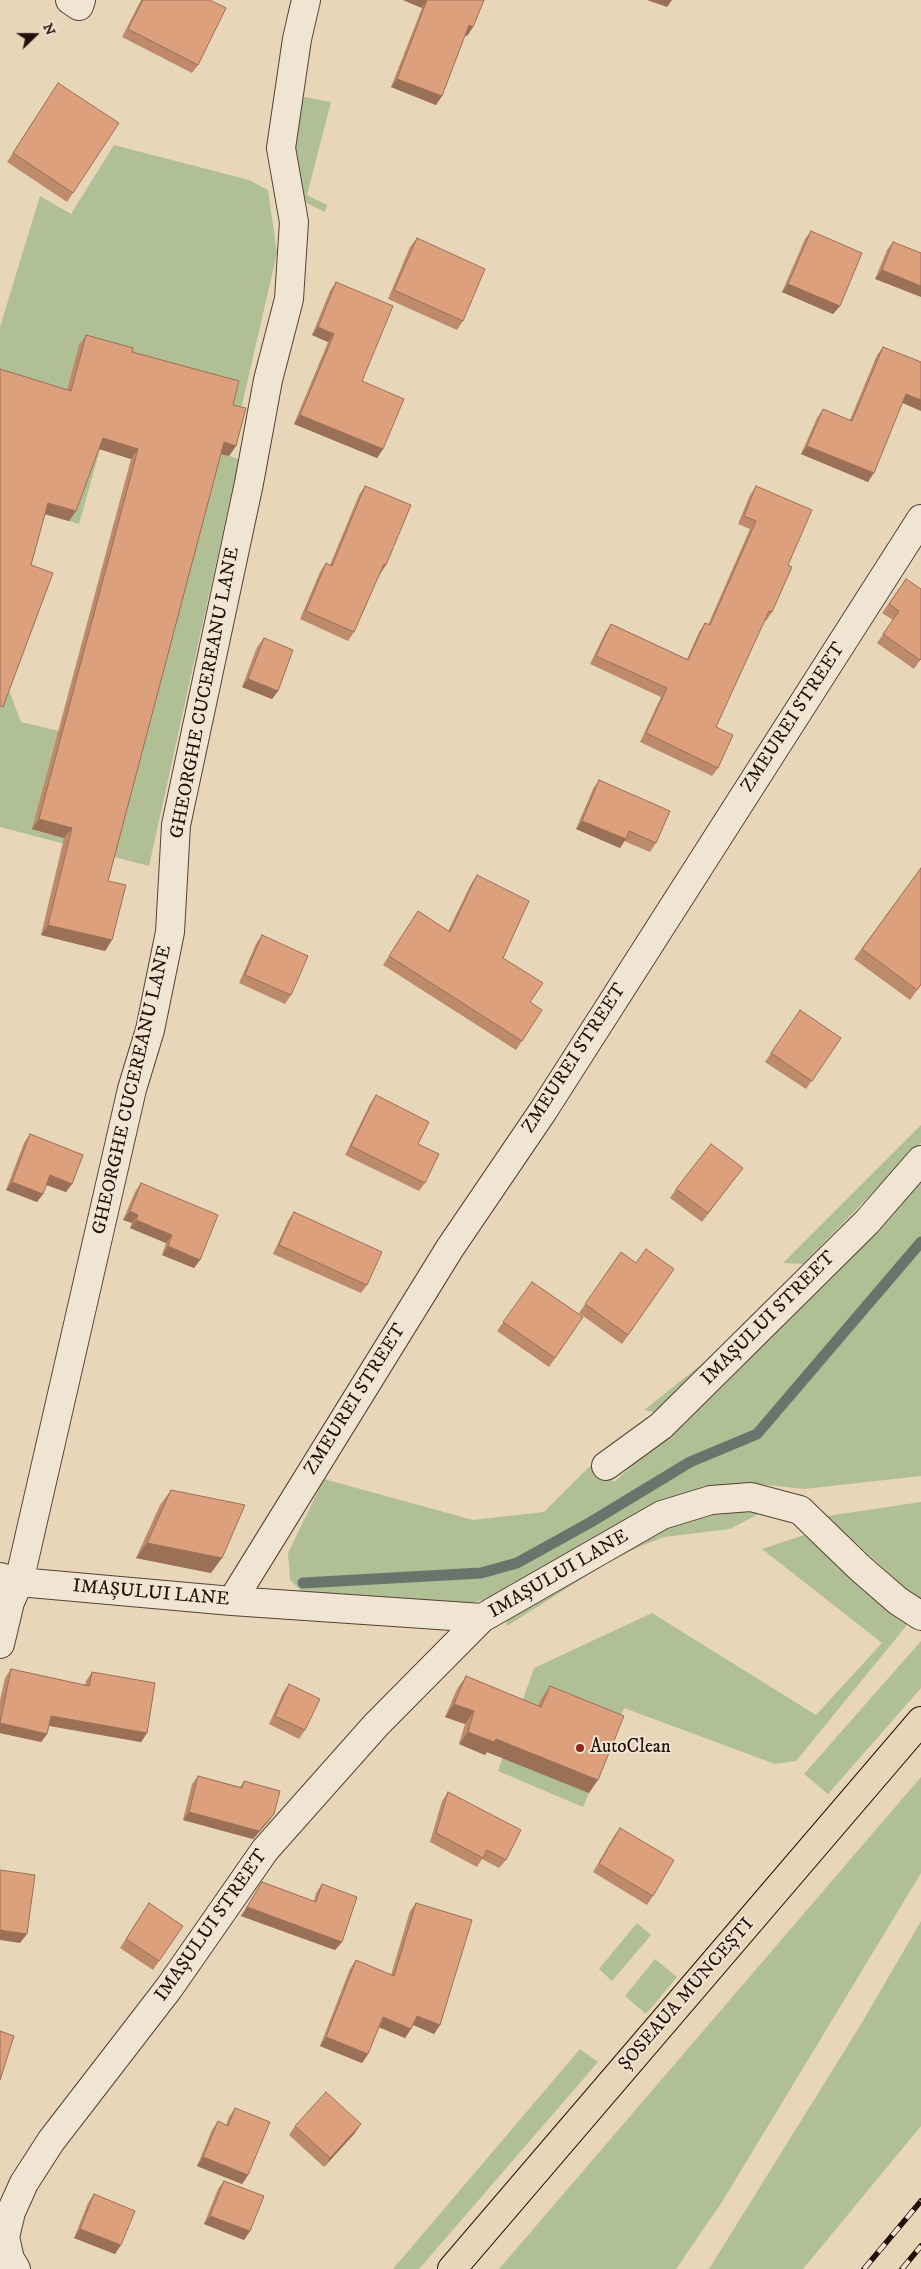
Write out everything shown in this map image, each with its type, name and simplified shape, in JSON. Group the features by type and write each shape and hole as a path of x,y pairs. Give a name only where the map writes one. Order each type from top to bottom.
{"main road":[{"name":"ȘOSEAUA MUNCEȘTI","path":"452,2269 921,1721"}],"street":[{"path":"70,0 79,6 81,0"},
{"name":"GHEORGHE CUCEREANU LANE","path":"0,1644 10,1602 10,1580 132,1089 150,1030 170,932 176,825 249,482 268,380 289,299 294,222 281,148 297,38 306,0"},
{"name":"ZMEUREI STREET","path":"232,1602 450,1248 543,1111 921,519"},
{"name":"IMAȘULUI STREET","path":"606,1466 661,1426 867,1222 921,1160"},
{"name":"IMAȘULUI LANE","path":"10,1580 232,1602 482,1618 662,1515 711,1500 751,1497 800,1510 860,1568 898,1601 921,1616"},
{"name":"IMAȘULUI STREET","path":"16,2269 10,2259 5,2237 11,2212 24,2183 51,2141 170,1988 265,1850 376,1725 482,1618"}],"green space":[{"path":"299,96 331,102 307,195 327,205 325,212 301,200 294,146"},
{"path":"114,145 249,180 268,190 277,253 239,418 126,358 79,524 41,513 0,525 0,327 40,196 71,214"},
{"path":"216,452 239,459 149,866 0,827 0,705 7,685 21,722 59,731"},
{"path":"921,1125 921,1143 803,1264 783,1263"},
{"path":"921,1178 921,1476 804,1489 758,1484 712,1487 506,1594 470,1603 308,1598 290,1580 288,1553 324,1479 473,1520 544,1512 592,1464 614,1482 717,1390 854,1251"},
{"path":"727,1344 658,1413 644,1410"},
{"path":"921,1502 921,1603 827,1516"},
{"path":"764,1511 730,1529 664,1537 641,1546 607,1563 507,1626 506,1618 664,1528 699,1516"},
{"path":"804,1535 907,1625 796,1761 775,1764 624,1708 583,1807 498,1771 534,1668 652,1613 816,1715 882,1643 762,1549"},
{"path":"921,1641 921,1688 828,1794 804,1774"},
{"path":"921,1777 921,1873 722,2202 676,2269 499,2269"},
{"path":"921,1921 921,2126 803,2269 709,2269 863,2021"},
{"path":"637,1923 651,1935 612,1981 599,1969"},
{"path":"655,1959 677,1977 646,2014 625,1996"},
{"path":"580,2049 598,2062 419,2269 393,2269"}],"building":[{"path":"143,0 210,0 226,8 198,65 128,29"},
{"path":"427,0 484,0 473,27 469,25 442,96 397,79"},
{"path":"58,83 119,123 73,193 13,153"},
{"path":"811,231 862,253 840,306 788,284"},
{"path":"417,238 485,269 463,321 394,290"},
{"path":"893,242 921,253 921,286 882,270"},
{"path":"336,282 393,306 362,381 404,399 383,449 300,415 334,334 318,327"},
{"path":"86,335 133,348 132,352 239,381 233,405 246,408 236,446 224,442 108,881 126,885 112,940 48,925 72,828 39,819 138,449 103,438 76,511 48,503 31,565 53,573 3,707 0,706 0,369 71,391"},
{"path":"883,347 921,362 921,400 906,394 874,473 807,446 823,409 852,421"},
{"path":"365,486 411,505 386,565 384,564 354,632 306,611 326,563 332,566"},
{"path":"756,486 812,510 788,565 792,567 772,612 769,611 716,727 733,735 718,768 646,733 667,688 596,656 611,624 688,660 705,623 710,625 756,521 744,516"},
{"path":"906,579 921,589 920,660 883,634 899,611 889,604"},
{"path":"264,638 293,650 278,691 248,679"},
{"path":"599,780 670,811 656,843 629,831 626,839 582,821"},
{"path":"921,868 921,984 917,990 862,949"},
{"path":"477,875 529,901 503,958 543,983 530,1002 542,1010 522,1041 389,956 418,911 450,932"},
{"path":"262,935 308,956 291,995 245,975"},
{"path":"800,1010 841,1038 812,1081 771,1053"},
{"path":"376,1095 429,1122 418,1144 439,1154 425,1183 351,1146"},
{"path":"30,1134 83,1155 72,1184 50,1175 43,1194 12,1182"},
{"path":"711,1144 743,1168 708,1213 676,1189"},
{"path":"141,1183 218,1215 200,1260 168,1246 172,1235 136,1220 138,1215 130,1211"},
{"path":"294,1212 382,1252 367,1285 279,1245"},
{"path":"646,1249 674,1269 628,1335 585,1304 621,1252 636,1263"},
{"path":"532,1282 583,1317 555,1358 503,1322"},
{"path":"171,1490 245,1505 222,1558 147,1543"},
{"path":"11,1669 89,1686 92,1672 155,1683 147,1733 51,1716 47,1734 0,1723"},
{"path":"466,1676 541,1707 550,1686 624,1716 598,1780 496,1739 494,1742 468,1732 474,1711 454,1704"},
{"path":"289,1684 320,1699 305,1730 275,1716"},
{"path":"198,1776 242,1788 244,1781 280,1791 274,1814 259,1831 189,1812"},
{"path":"448,1792 521,1830 506,1860 487,1850 483,1858 436,1833"},
{"path":"620,1828 674,1860 653,1896 599,1864"},
{"path":"0,1870 35,1875 27,1934 0,1930"},
{"path":"262,1882 316,1902 322,1884 357,1897 342,1942 247,1907"},
{"path":"149,1903 183,1926 159,1961 126,1939"},
{"path":"416,1903 472,1920 440,2025 417,2016 411,2029 383,2017 368,2054 326,2037 356,1960 394,1976"},
{"path":"0,2031 14,2036 0,2080"},
{"path":"326,2092 361,2124 330,2158 295,2126"},
{"path":"235,2108 270,2122 248,2175 203,2157 218,2121 228,2126"},
{"path":"224,2181 264,2196 250,2231 210,2216"},
{"path":"94,2194 135,2211 121,2245 80,2229"}],"waterway":[{"path":"303,1583 481,1573 517,1563 591,1522 690,1462 757,1434 921,1242"}],"railway":[{"path":"864,2269 921,2201"},
{"path":"902,2269 921,2246"}],"place":[{"name":"AutoClean","path":"580,1748"}]}
